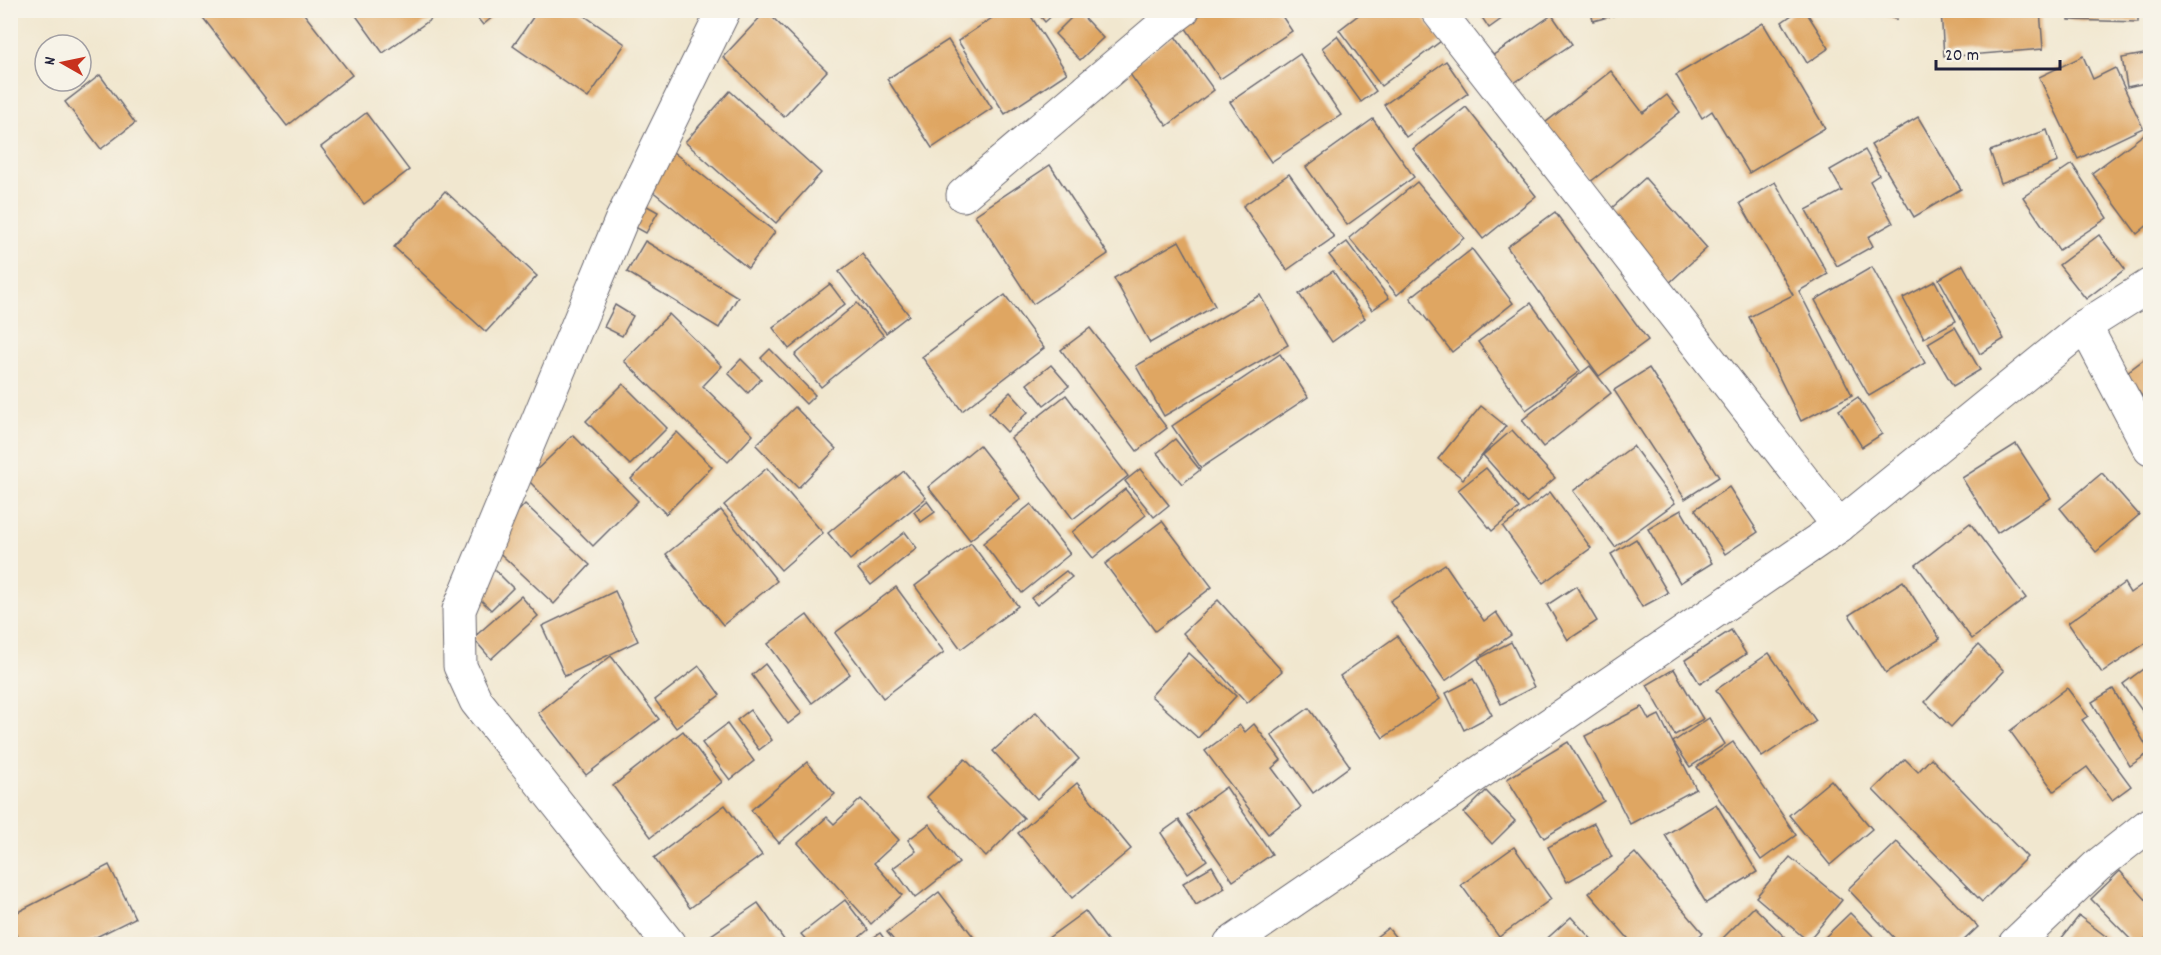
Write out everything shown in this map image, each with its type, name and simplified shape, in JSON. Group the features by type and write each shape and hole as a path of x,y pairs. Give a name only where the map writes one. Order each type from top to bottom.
{"street":[{"path":"669,945 476,701 460,666 459,610 621,221 724,10"},
{"path":"963,195 1183,10"},
{"path":"1437,10 1839,526"},
{"path":"1230,945 1839,526 2085,326 2151,285"},
{"path":"2085,326 2151,449"},
{"path":"2015,945 2097,866 2151,824"}],"building":[{"path":"197,10 301,10 352,75 287,126"},
{"path":"352,10 429,10 434,17 383,53"},
{"path":"471,10 501,10 483,25"},
{"path":"538,10 576,10 625,44 588,98 513,46"},
{"path":"1004,10 1027,10 1067,73 1005,114 958,41"},
{"path":"1035,10 1058,10 1045,22"},
{"path":"1197,10 1278,10 1292,31 1220,79 1181,21"},
{"path":"1365,10 1418,10 1441,41 1381,86 1339,30"},
{"path":"1477,10 1514,10 1489,28"},
{"path":"1591,10 1623,10 1623,13 1593,21"},
{"path":"1799,10 1805,10 1829,48 1807,63 1782,22"},
{"path":"1876,10 1900,10 1896,20"},
{"path":"1941,10 2040,10 2043,49 1944,57"},
{"path":"2069,10 2138,10 2138,22 2069,20"},
{"path":"766,11 827,71 784,117 723,57"},
{"path":"1078,11 1103,38 1080,60 1055,34"},
{"path":"1552,15 1572,44 1511,85 1492,56"},
{"path":"1763,23 1825,128 1749,173 1712,111 1702,118 1676,75"},
{"path":"1174,35 1214,90 1167,126 1127,70"},
{"path":"1337,36 1376,91 1361,102 1322,48"},
{"path":"948,40 992,108 932,148 887,79"},
{"path":"2150,53 2150,82 2127,87 2122,58"},
{"path":"1300,54 1341,115 1271,162 1230,102"},
{"path":"2083,56 2093,79 2115,68 2143,128 2078,159 2039,77"},
{"path":"1446,61 1468,93 1406,137 1384,105"},
{"path":"1611,71 1643,113 1667,95 1680,112 1590,182 1545,123"},
{"path":"100,75 135,123 101,149 65,102 77,93 93,93 93,80"},
{"path":"730,91 821,173 776,223 685,142"},
{"path":"1466,107 1536,196 1483,239 1413,149"},
{"path":"366,113 409,170 364,204 321,147"},
{"path":"1918,117 1961,189 1914,217 1871,145"},
{"path":"1373,119 1414,177 1347,225 1306,167"},
{"path":"2047,130 2058,162 2001,183 1990,151"},
{"path":"2147,132 2150,137 2150,223 2137,234 2092,173"},
{"path":"1865,150 1879,175 1870,181 1893,223 1868,237 1873,246 1837,266 1806,210 1842,191 1830,170"},
{"path":"673,152 775,232 748,268 646,186"},
{"path":"2072,164 2107,218 2059,250 2023,197"},
{"path":"1050,165 1108,254 1033,304 975,215"},
{"path":"1289,174 1334,237 1287,270 1243,206"},
{"path":"1645,178 1707,248 1667,285 1604,215"},
{"path":"1417,182 1464,238 1397,295 1349,238"},
{"path":"1775,182 1828,274 1799,291 1852,395 1801,421 1749,317 1793,295 1740,203"},
{"path":"445,191 537,276 486,332 394,247"},
{"path":"638,201 658,212 646,233 626,222"},
{"path":"1555,212 1648,340 1599,376 1507,247"},
{"path":"2099,235 2125,269 2086,299 2059,265"},
{"path":"645,241 738,297 719,328 627,272"},
{"path":"1179,241 1215,306 1150,343 1114,278"},
{"path":"1347,242 1389,298 1372,310 1329,255"},
{"path":"1472,249 1513,303 1452,352 1410,298"},
{"path":"862,254 909,315 886,333 839,272"},
{"path":"1963,265 2004,339 1980,354 1939,279"},
{"path":"1872,267 1925,363 1869,396 1815,300"},
{"path":"1333,271 1365,318 1332,342 1299,294"},
{"path":"1935,281 1956,321 1924,338 1903,298"},
{"path":"830,284 845,304 789,349 773,328"},
{"path":"1005,295 1044,348 962,411 922,357"},
{"path":"1260,295 1288,345 1164,416 1136,366"},
{"path":"857,303 884,336 821,387 795,355"},
{"path":"1531,303 1580,371 1526,410 1478,342"},
{"path":"615,305 633,316 622,336 604,327"},
{"path":"669,314 722,366 703,386 753,435 728,462 624,361"},
{"path":"1955,327 1980,370 1953,386 1928,343"},
{"path":"1090,328 1167,428 1137,451 1061,350"},
{"path":"770,349 815,395 806,404 761,358"},
{"path":"1280,354 1308,397 1201,468 1172,426"},
{"path":"2150,355 2150,408 2126,373"},
{"path":"741,359 761,379 748,393 728,373"},
{"path":"1051,365 1069,386 1044,405 1027,384"},
{"path":"1590,366 1611,393 1543,447 1522,420"},
{"path":"1649,368 1719,477 1685,499 1614,390"},
{"path":"623,384 667,428 630,465 586,421"},
{"path":"1010,392 1028,412 1007,432 989,413"},
{"path":"1066,395 1128,476 1073,519 1011,438"},
{"path":"1858,397 1882,434 1862,447 1839,410"},
{"path":"1481,406 1506,426 1463,479 1438,459"},
{"path":"795,407 836,449 798,488 756,445"},
{"path":"1512,430 1555,478 1526,503 1483,455"},
{"path":"677,432 712,467 666,514 631,479"},
{"path":"573,435 638,501 593,546 527,479"},
{"path":"1175,439 1200,470 1182,484 1157,453"},
{"path":"2016,444 2051,498 1997,533 1962,478"},
{"path":"979,445 1021,499 970,540 928,487"},
{"path":"1633,446 1675,503 1615,547 1573,491"},
{"path":"767,468 823,533 781,570 724,505"},
{"path":"1486,468 1519,508 1492,531 1458,490"},
{"path":"1140,469 1169,505 1154,517 1125,481"},
{"path":"904,471 926,498 850,560 828,533"},
{"path":"2102,473 2139,515 2096,552 2060,508"},
{"path":"1729,487 1758,532 1725,554 1695,509"},
{"path":"1125,489 1146,515 1093,558 1072,532"},
{"path":"1550,492 1591,548 1543,583 1503,527"},
{"path":"927,501 935,512 921,522 914,512"},
{"path":"525,504 590,565 554,604 489,543"},
{"path":"1031,504 1070,554 1022,593 983,543"},
{"path":"721,510 777,581 723,625 666,554"},
{"path":"1681,510 1712,563 1680,583 1648,529"},
{"path":"1162,521 1212,587 1155,631 1105,564"},
{"path":"1970,523 2026,598 1972,639 1916,565"},
{"path":"905,532 917,548 871,585 858,569"},
{"path":"1636,539 1668,593 1642,607 1611,554"},
{"path":"971,543 1018,606 961,649 915,586"},
{"path":"1445,564 1484,621 1496,612 1511,635 1445,681 1390,601"},
{"path":"493,568 513,588 491,610 471,590"},
{"path":"1066,571 1072,577 1037,605 1031,598"},
{"path":"2150,579 2150,640 2102,673 2068,623 2124,583 2130,593"},
{"path":"1903,581 1940,639 1886,673 1849,615"},
{"path":"1576,586 1597,621 1568,640 1547,605"},
{"path":"896,587 944,652 883,698 835,633"},
{"path":"615,591 638,641 565,676 542,626"},
{"path":"521,596 538,616 491,659 473,638"},
{"path":"1218,600 1282,671 1247,703 1183,633"},
{"path":"807,615 850,674 812,703 768,644"},
{"path":"1731,630 1746,654 1700,684 1685,660"},
{"path":"1397,636 1440,699 1383,738 1340,676"},
{"path":"1511,642 1534,687 1501,704 1478,659"},
{"path":"1978,645 2004,671 1951,727 1925,702"},
{"path":"1189,653 1236,696 1198,738 1151,696"},
{"path":"1769,653 1816,721 1762,757 1716,690"},
{"path":"611,656 659,719 586,775 538,713"},
{"path":"765,664 802,713 788,724 752,675"},
{"path":"2150,664 2150,722 2123,684"},
{"path":"699,666 720,695 676,728 655,700"},
{"path":"1674,669 1703,719 1675,735 1647,685"},
{"path":"1473,679 1492,715 1464,730 1446,693"},
{"path":"2067,688 2088,716 2082,720 2131,786 2112,800 2087,767 2054,791 2010,731"},
{"path":"2113,689 2150,752 2130,766 2092,702"},
{"path":"1642,707 1649,720 1659,715 1696,789 1630,824 1585,736"},
{"path":"1309,708 1350,766 1313,793 1271,735"},
{"path":"750,710 772,740 759,750 737,720"},
{"path":"1036,712 1079,759 1037,799 993,751"},
{"path":"1709,718 1725,744 1690,767 1673,742"},
{"path":"727,724 754,761 730,780 702,743"},
{"path":"1254,724 1281,760 1272,768 1301,807 1268,834 1205,751 1240,725 1245,732"},
{"path":"683,731 722,782 651,837 613,786"},
{"path":"1568,742 1604,801 1544,838 1507,779"},
{"path":"1733,742 1796,835 1761,860 1697,767"},
{"path":"1931,758 2027,857 1982,902 1873,790 1905,759 1918,772"},
{"path":"965,759 1024,818 986,857 927,797"},
{"path":"807,762 835,794 779,843 751,810"},
{"path":"1831,780 1872,829 1830,865 1789,815"},
{"path":"1077,783 1131,849 1072,898 1018,833"},
{"path":"1226,787 1272,854 1233,881 1187,815"},
{"path":"1486,791 1515,821 1492,844 1464,813"},
{"path":"861,799 899,840 874,863 902,895 871,924 798,843 827,817 834,824"},
{"path":"1716,804 1757,872 1706,903 1665,835"},
{"path":"725,805 762,855 690,908 654,858"},
{"path":"1179,820 1207,860 1188,873 1161,833"},
{"path":"1594,823 1612,857 1567,882 1548,847"},
{"path":"929,824 959,863 915,898 893,868 916,851 908,840"},
{"path":"1897,842 1978,927 1960,944 1900,944 1848,889"},
{"path":"1514,847 1551,899 1499,937 1461,885"},
{"path":"1635,853 1703,933 1689,944 1633,944 1589,893"},
{"path":"1790,857 1842,900 1808,941 1756,897"},
{"path":"109,865 135,918 82,944 21,944 10,923 10,916"},
{"path":"1212,866 1225,888 1196,905 1183,883"},
{"path":"2120,871 2150,904 2150,934 2140,944 2135,944 2091,899"},
{"path":"939,892 979,944 897,944 887,932"},
{"path":"845,900 868,930 851,944 810,944 801,934"},
{"path":"758,903 787,944 712,944 707,938"},
{"path":"1754,907 1792,944 1717,944"},
{"path":"1085,911 1110,944 1051,944 1047,939"},
{"path":"1850,913 1881,944 1825,944 1821,941"},
{"path":"2079,916 2116,944 2057,944"},
{"path":"1571,917 1596,944 1541,944"},
{"path":"1388,928 1401,944 1367,944"},
{"path":"880,933 888,944 864,944"}]}
